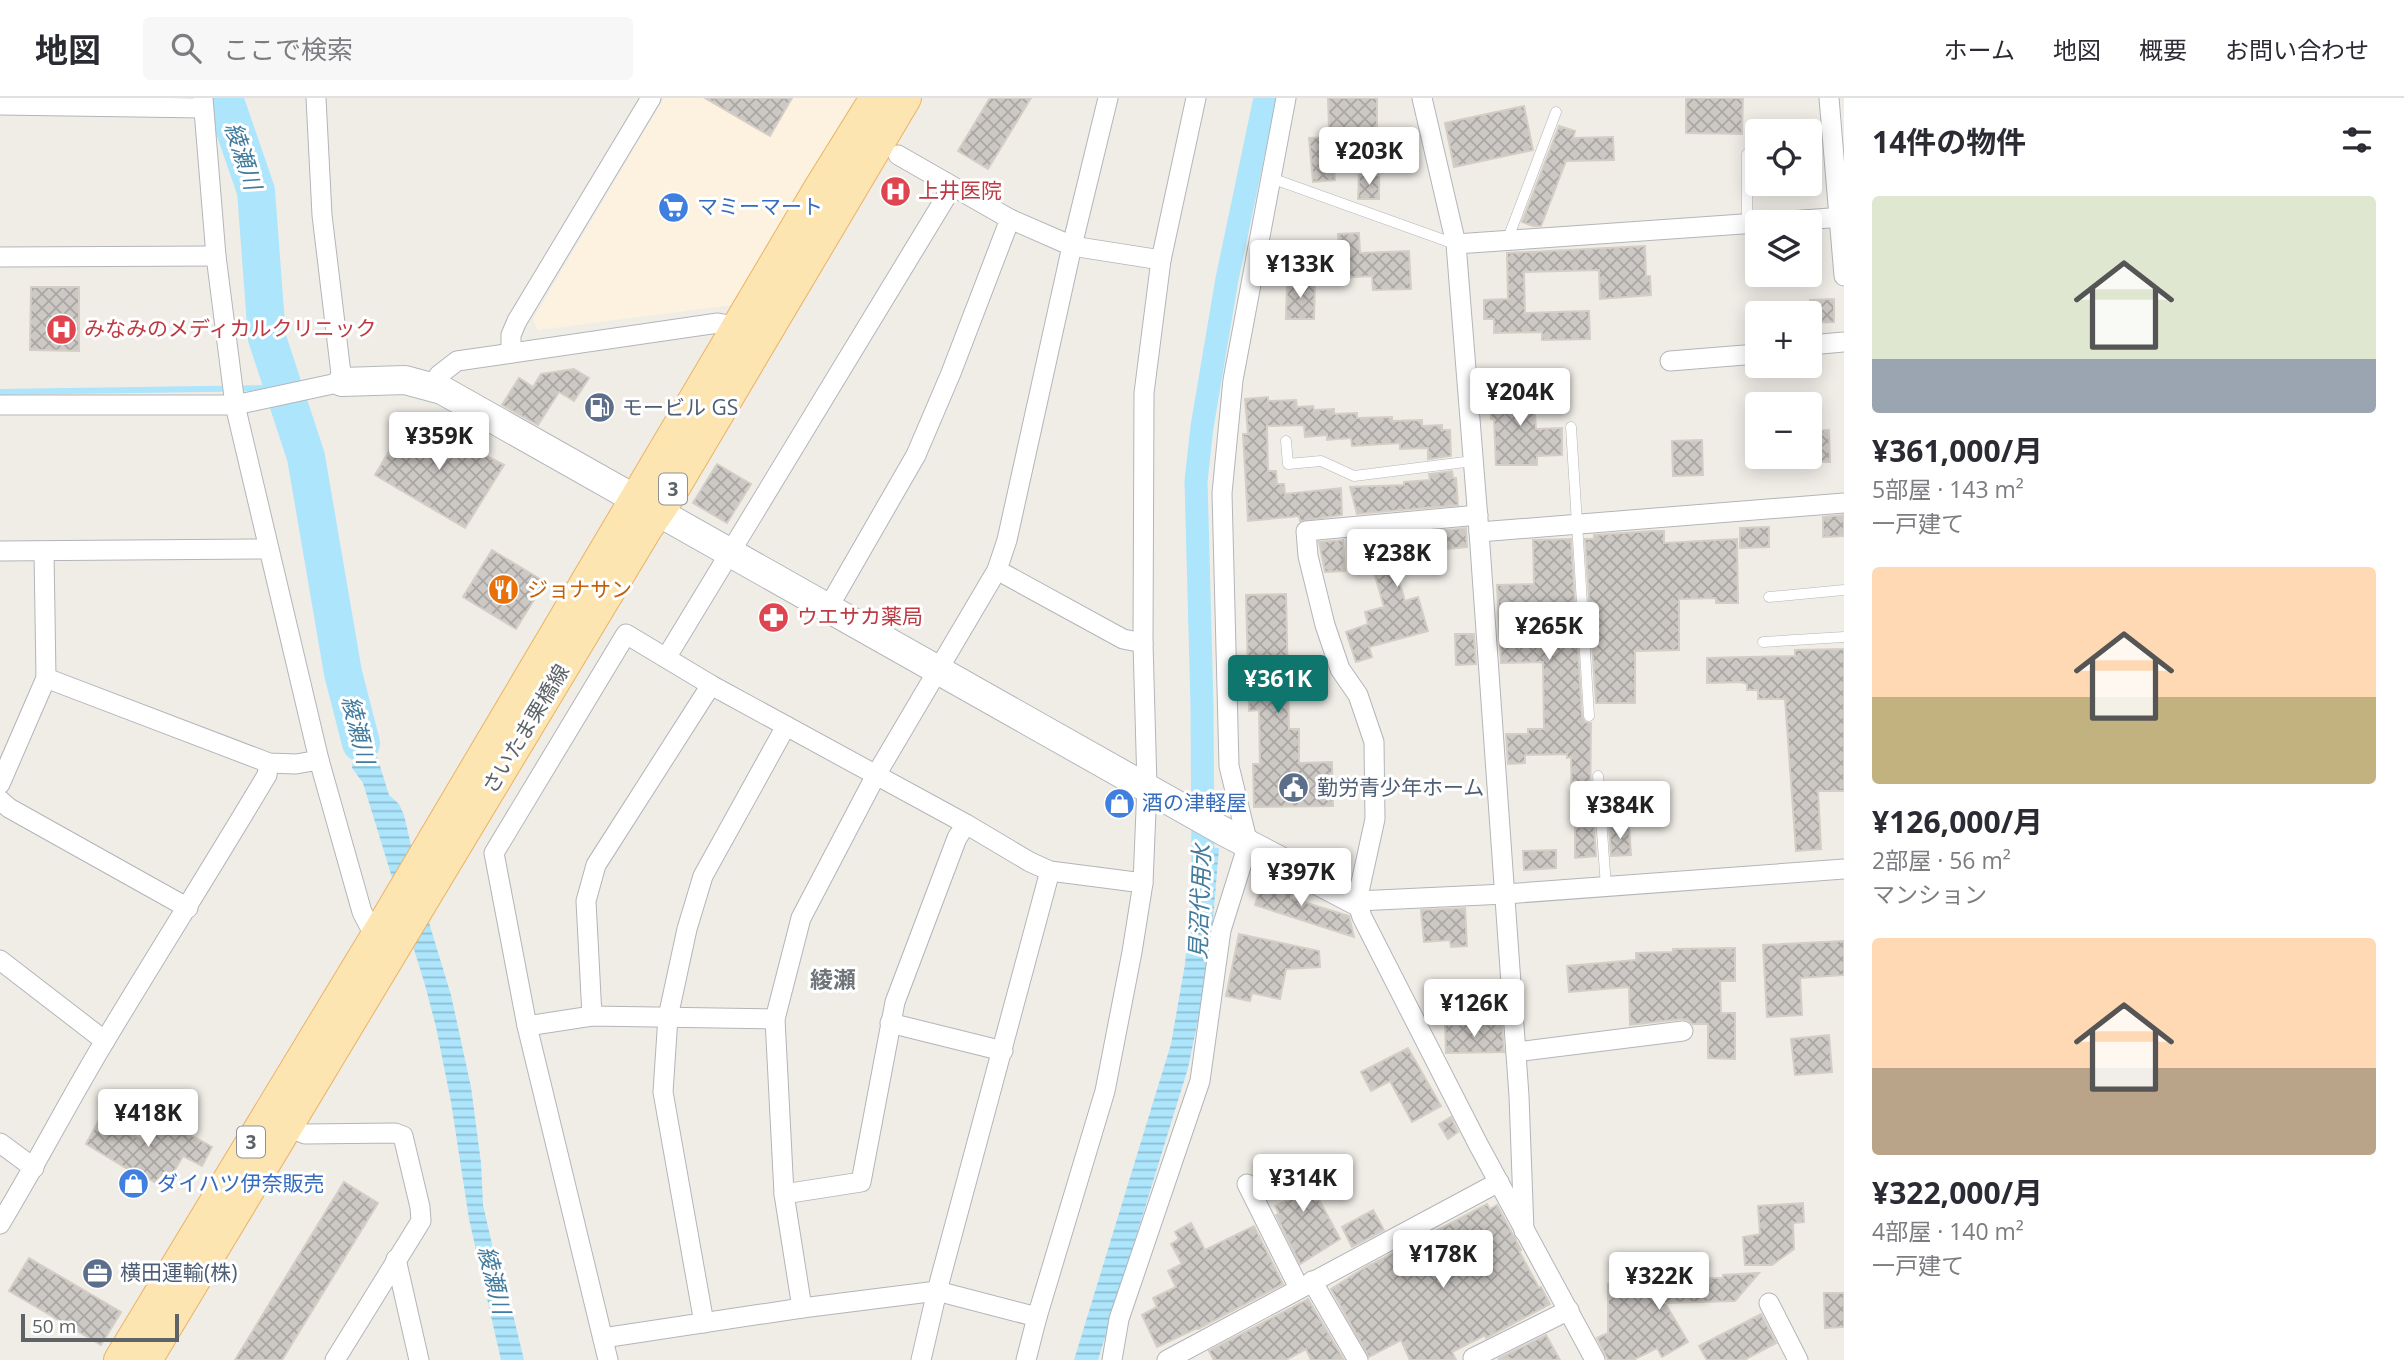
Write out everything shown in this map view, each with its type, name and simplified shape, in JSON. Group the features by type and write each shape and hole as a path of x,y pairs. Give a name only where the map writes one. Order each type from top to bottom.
{"main road":[{"name":"さいたま栗橋線","path":"119,1360 383,937 437,878 647,506 738,327 875,98"},
{"name":"さいたま栗橋線","path":"147,1360 288,1127 429,845 906,98"}],"street":[{"path":"316,98 330,385"},
{"path":"511,353 511,335 517,321 650,98"},
{"path":"802,1308 784,1194 775,1019 801,919 876,775 997,570 1007,540 1072,246 1108,98"},
{"path":"1026,1360 1105,1091 1143,883 1147,786 1143,643 1144,393 1161,260 1196,98"},
{"path":"1112,1360 1119,1320 1200,1081 1221,930 1248,844 1229,766 1222,493 1233,380 1286,98"},
{"path":"1422,98 1456,244 1479,523 1516,1052 1524,1231"},
{"path":"1829,98 1842,218 1844,276"},
{"path":"0,105 203,103 216,256 235,405 319,760 362,912 383,937"},
{"path":"898,155 1010,219 1072,246 1161,260"},
{"path":"666,658 952,187"},
{"path":"1822,219 1842,218"},
{"path":"828,608 916,455 951,373 1010,219"},
{"path":"1456,244 1745,224"},
{"path":"0,257 216,256"},
{"path":"433,386 439,374 457,361 718,323 738,327"},
{"path":"1822,344 1844,342"},
{"path":"1670,361 1745,355"},
{"path":"0,405 235,405 330,385 404,380 433,386 1223,831 1357,901 1505,894 1844,869"},
{"path":"1595,1360 1524,1231 1362,917 1357,901 1375,818 1374,742 1359,695 1340,669 1325,625 1308,556 1306,531 1479,523 1577,524 1844,503"},
{"path":"0,551 268,549"},
{"path":"0,784 46,678 44,552"},
{"path":"997,570 1123,639 1143,643"},
{"path":"608,1360 527,1026 494,853 626,634 711,685 966,824 1030,862 1050,871 1143,883"},
{"path":"46,678 269,763 296,764 319,760"},
{"path":"592,1016 586,901 596,866 711,685"},
{"path":"704,1322 663,1092 668,1017 687,929 703,876 786,726"},
{"path":"0,1224 105,1041 267,775 269,763"},
{"path":"0,800 9,808 188,908"},
{"path":"784,1194 861,1182 895,1002 957,838 966,824"},
{"path":"921,1360 937,1291 1050,871"},
{"path":"0,960 105,1041"},
{"path":"527,1026 592,1016 775,1019"},
{"path":"890,1023 1003,1051"},
{"path":"1516,1052 1683,1031"},
{"path":"288,1127 305,1135 395,1133 403,1136 420,1207 421,1221 335,1360"},
{"path":"0,1143 34,1168"},
{"path":"1167,1360 1499,1182"},
{"path":"1247,1184 1306,1284 1358,1360"},
{"path":"396,1259 419,1360"},
{"path":"603,1338 937,1291 1037,1317"},
{"path":"1769,1303 1798,1360"},
{"path":"1473,1358 1569,1310"}],"lane":[{"path":"1507,241 1556,111"},
{"path":"1271,178 1456,244"},
{"path":"1571,427 1589,716"},
{"path":"1286,441 1288,464 1321,461 1354,476 1473,461"},
{"path":"1769,597 1844,590"},
{"path":"1763,642 1844,637"},
{"path":"1598,776 1606,887"}],"shaded area":[{"path":"664,98 855,98 732,305 538,330 533,319"}],"water":[{"path":"363,688 375,750 389,795 399,804 404,815 430,926 451,995 471,1087 481,1163 483,1205 524,1360 501,1360 469,1219 436,1027 363,783 352,768 355,748 343,697"},
{"path":"1196,847 1219,848 1209,967 1188,1068 1098,1360 1074,1360 1171,1044 1185,964"}],"building":[{"path":"705,98 792,98 770,136"},
{"path":"990,98 1031,98 988,169 958,151"},
{"path":"1328,98 1377,98 1377,128 1329,129"},
{"path":"1686,98 1743,98 1742,134 1686,133"},
{"path":"1524,106 1533,150 1454,167 1445,123"},
{"path":"1559,126 1575,131 1573,138 1613,137 1614,160 1566,161 1541,226 1533,226 1522,222"},
{"path":"1331,137 1335,180 1313,182 1309,138"},
{"path":"1359,175 1379,175 1379,199 1358,199"},
{"path":"1359,233 1360,253 1409,251 1411,289 1373,290 1372,276 1315,279 1313,249 1339,247 1338,234"},
{"path":"1645,246 1646,276 1650,276 1651,295 1600,299 1599,270 1524,272 1525,313 1589,311 1590,339 1542,340 1542,332 1494,333 1494,319 1484,319 1484,300 1508,299 1507,253"},
{"path":"1287,281 1315,282 1314,319 1286,319"},
{"path":"31,287 79,287 79,351 30,350"},
{"path":"1834,299 1834,322 1822,322 1822,301 1810,300"},
{"path":"574,369 589,378 574,401 559,392 538,425 502,405 519,378 533,387 541,374"},
{"path":"1533,385 1536,429 1562,428 1562,455 1537,456 1537,465 1496,465 1494,419 1491,419 1489,389"},
{"path":"1268,397 1268,401 1296,400 1297,407 1334,409 1334,414 1357,413 1357,418 1392,417 1392,421 1422,420 1422,426 1442,425 1442,430 1450,430 1451,456 1428,459 1428,448 1400,449 1400,443 1352,446 1351,438 1327,440 1327,435 1305,437 1304,425 1267,426 1268,471 1276,471 1277,484 1284,484 1285,494 1341,488 1342,515 1300,521 1299,516 1248,521 1243,434 1248,434 1245,399"},
{"path":"407,421 447,435 504,465 465,528 375,475"},
{"path":"1822,430 1829,430 1830,462 1822,462"},
{"path":"1702,440 1703,475 1673,476 1672,441"},
{"path":"717,464 751,484 727,523 693,503"},
{"path":"1452,471 1453,478 1456,478 1458,505 1357,514 1350,487 1404,485 1404,482 1430,480 1429,474"},
{"path":"1844,515 1844,536 1823,537 1823,517"},
{"path":"1769,527 1769,547 1740,548 1740,528"},
{"path":"1466,528 1467,547 1391,554 1405,601 1418,597 1428,631 1369,647 1372,657 1356,662 1346,632 1368,624 1365,612 1384,607 1364,538"},
{"path":"1664,531 1664,543 1737,539 1738,603 1716,603 1716,598 1679,599 1679,650 1635,651 1635,703 1596,703 1585,539 1594,539 1594,535"},
{"path":"1571,539 1582,716 1585,722 1591,723 1590,813 1572,814 1571,757 1567,758 1567,754 1525,755 1525,763 1508,764 1506,734 1528,734 1528,729 1544,729 1543,662 1501,663 1497,585 1534,584 1533,540"},
{"path":"1343,540 1345,571 1325,572 1319,542"},
{"name":"ジョナサン","path":"492,550 545,582 516,629 463,597"},
{"path":"1286,594 1289,729 1299,729 1299,763 1332,762 1333,806 1254,807 1253,764 1260,764 1259,710 1249,711 1246,595"},
{"path":"1455,634 1474,634 1476,664 1456,665"},
{"path":"1844,649 1844,791 1818,791 1821,849 1796,851 1785,699 1758,699 1758,690 1747,690 1747,684 1741,682 1707,683 1707,658 1795,656 1795,650"},
{"path":"1629,826 1631,855 1611,856 1609,827"},
{"path":"1575,827 1594,827 1596,856 1575,858"},
{"path":"1556,850 1556,868 1524,870 1523,851"},
{"path":"1263,879 1294,889 1291,898 1349,916 1354,937 1255,905"},
{"path":"1465,908 1467,946 1451,947 1450,940 1424,942 1421,910"},
{"path":"1239,934 1319,951 1320,967 1286,969 1280,999 1252,993 1250,1001 1226,996"},
{"path":"1844,941 1844,975 1800,978 1802,1015 1767,1017 1763,945"},
{"path":"1735,948 1735,981 1720,981 1721,1013 1735,1013 1735,1059 1708,1058 1708,1024 1693,1024 1681,1019 1630,1025 1629,987 1569,992 1567,966 1636,960 1636,953 1673,952 1673,949"},
{"path":"1502,1024 1504,1052 1446,1053 1445,1025"},
{"path":"1829,1035 1832,1072 1795,1075 1791,1039"},
{"path":"1408,1048 1441,1106 1412,1122 1390,1081 1371,1091 1361,1072"},
{"path":"1451,1117 1458,1132 1448,1139 1439,1124"},
{"path":"100,1118 148,1143 162,1119 212,1147 202,1166 183,1156 169,1180 160,1175 156,1183 146,1177 144,1179 86,1144"},
{"path":"1298,1160 1340,1239 1300,1264 1276,1215 1279,1214 1275,1206 1287,1200 1272,1174"},
{"path":"344,1182 378,1203 282,1360 235,1360"},
{"path":"1803,1203 1804,1222 1793,1223 1794,1249 1772,1265 1745,1265 1743,1237 1760,1234 1758,1206"},
{"path":"1487,1204 1490,1209 1497,1205 1521,1250 1519,1251 1550,1304 1486,1338 1485,1335 1452,1352 1456,1360 1410,1360 1401,1340 1369,1357 1331,1289 1364,1268"},
{"path":"1373,1210 1384,1230 1352,1247 1342,1227"},
{"path":"1191,1223 1205,1250 1254,1226 1283,1284 1198,1329 1157,1347 1142,1315 1157,1307 1153,1298 1176,1287 1168,1271 1182,1264 1171,1244 1179,1239 1175,1232"},
{"path":"29,1258 121,1312 101,1345 9,1291"},
{"path":"1759,1273 1735,1301 1665,1303 1688,1342 1662,1357 1657,1348 1633,1360 1608,1360 1597,1338 1608,1333 1608,1284 1635,1284 1635,1281 1681,1278 1723,1278 1723,1275"},
{"path":"1824,1293 1844,1293 1844,1327 1825,1328"},
{"path":"1308,1299 1344,1360 1311,1360 1306,1349 1286,1360 1214,1360 1209,1351"},
{"path":"1761,1314 1776,1343 1744,1360 1707,1360 1699,1346"},
{"path":"1546,1335 1560,1360 1498,1359"}],"waterway":[{"name":"綾瀬川","path":"224,98 256,191 267,338 306,457 343,673 361,743"},
{"name":"見沼代用水","path":"1203,876 1196,481 1202,427 1227,279 1265,98"},
{"path":"0,392 278,388"}],"place":[{"name":"上井医院","path":"895,191"},
{"name":"マミーマート","path":"674,207"},
{"name":"みなみのメディカルクリニック","path":"61,329"},
{"name":"モービル GS","path":"599,408"},
{"name":"ジョナサン","path":"504,590"},
{"name":"ウエサカ薬局","path":"774,617"},
{"name":"勤労青少年ホーム","path":"1294,788"},
{"name":"酒の津軽屋","path":"1119,803"},
{"name":"ダイハツ伊奈販売","path":"134,1184"},
{"name":"横田運輸(株)","path":"97,1273"}],"district":[{"name":"綾瀬","path":"833,980"}]}
